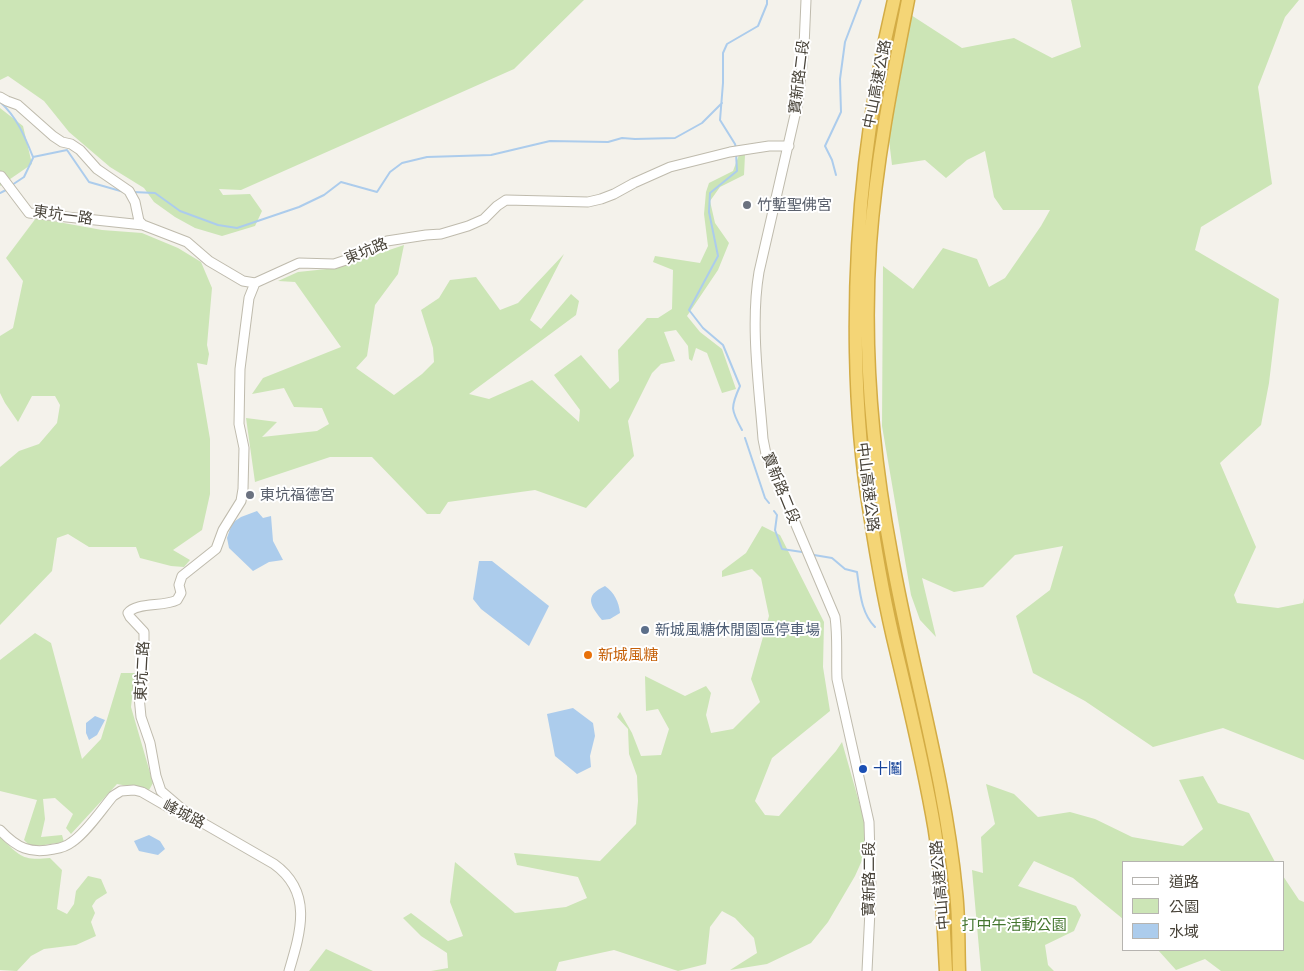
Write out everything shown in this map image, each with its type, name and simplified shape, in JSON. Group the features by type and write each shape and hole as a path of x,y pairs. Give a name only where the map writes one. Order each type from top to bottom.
{"highway":[{"name":"中山高速公路","path":"894,0 870,118 862,182 855,294 858,410 869,512 932,815 941,886 946,971"},
{"name":"中山高速公路","path":"908,0 883,128 870,244 868,298 872,405 891,553 943,801 956,892 959,971"}],"street":[{"name":"寶新路二段","path":"806,0 802,69 789,146 755,296 755,323 763,439 772,470 835,617 838,635 837,679 869,822 871,890 867,971"},
{"path":"0,96 7,102 18,105 53,136 76,147 97,169 129,191 135,202 139,221 142,225 187,242 209,261 243,281 255,284"},
{"name":"東坑路","path":"255,284 299,263 334,264 352,258 387,241 426,234 440,234 468,226 484,219 506,200 588,202 601,199 670,167 708,157 769,146 789,146"},
{"name":"東坑一路","path":"0,177 29,213 142,225"},
{"name":"東坑二路","path":"189,815 161,791 156,776 150,743 141,717 139,699 138,686 144,658 144,632 128,613 131,609 137,607 170,604 178,600 182,576 216,548 223,530 241,501 244,448 239,424 240,369 249,298 255,284"},
{"name":"峰城路","path":"0,830 20,847 32,851 41,852 64,847 74,841 114,796 121,791 134,790 142,792 168,807 189,815 285,871 300,895 302,914 289,971"}],"green space":[{"path":"0,0 584,0 514,69 241,190 219,189 223,195 250,194 262,211 255,226 222,236 195,228 175,217 154,202 144,188 110,167 69,132 44,101 8,76 0,80"},
{"path":"1071,0 1299,0 1285,17 1258,87 1272,184 1201,227 1195,250 1279,299 1269,383 1261,425 1220,463 1256,547 1234,595 1237,603 1278,608 1303,603 1304,598 1304,760 1223,728 1153,747 1085,701 1033,673 1016,616 1050,590 1063,546 1015,555 983,587 954,592 922,578 936,637 920,620 911,595 882,426 883,266 913,289 943,248 977,259 989,287 1005,278 1050,210 1003,210 994,197 985,151 967,160 946,178 925,160 892,165 889,140 911,15 962,48 1014,38 1052,58 1081,47"},
{"path":"0,108 23,126 32,164 0,186"},
{"path":"739,155 745,155 744,175 720,187 710,201 715,223 729,243 718,270 687,316 700,332 722,349 736,389 722,393 707,353 696,348 692,361 689,359 688,346 676,330 664,332 675,361 661,364 652,373 628,421 634,456 586,508 535,490 448,502 440,514 427,514 372,457 330,457 255,482 246,418 277,422 262,437 317,431 329,424 322,408 294,407 284,388 252,394 263,378 341,347 295,282 278,281 298,272 336,268 404,245 398,274 375,305 367,356 356,368 394,395 422,374 434,362 433,348 421,310 439,298 450,280 476,277 500,310 518,303 564,254 530,320 541,329 571,294 579,301 576,315 469,394 489,399 532,380 579,422 580,410 554,375 581,355 610,389 619,381 618,350 647,318 658,318 672,309 673,270 653,262 655,256 700,263 708,246 704,214 706,192 709,183 733,171"},
{"path":"36,218 102,230 142,233 178,248 201,262 212,288 207,365 197,363 210,439 210,494 202,530 173,550 190,560 184,567 171,566 140,558 136,547 89,547 68,534 57,538 52,571 0,625 0,467 19,451 39,444 57,423 60,405 55,396 32,396 18,422 0,393 0,336 13,328 23,281 6,258"},
{"path":"762,526 780,535 824,622 823,667 830,711 772,758 755,801 765,815 779,816 842,742 865,823 864,856 855,876 828,922 811,943 767,964 730,970 757,953 754,938 735,918 722,911 710,927 706,964 678,971 614,950 559,962 556,971 431,971 448,968 447,953 421,936 403,918 411,913 448,941 463,936 450,902 455,862 515,913 566,907 587,898 578,877 517,865 514,853 600,861 636,824 638,801 637,776 629,754 628,729 617,717 620,712 632,733 641,756 661,755 669,729 658,709 646,711 645,676 685,696 706,686 711,693 706,715 711,733 733,729 760,702 751,679 769,616 761,578 752,569 722,577 722,571 746,553"},
{"path":"35,633 51,643 82,759 101,739 121,673 135,673 131,707 153,783 149,790 117,784 71,834 66,828 73,814 55,798 43,799 45,819 41,837 62,835 64,842 31,847 24,840 37,800 0,791 0,660"},
{"name":"打中午活動公園","path":"1203,776 1218,803 1249,813 1274,861 1122,861 1122,918 1073,878 1034,861 1018,886 1076,906 1081,915 1074,931 1045,945 1048,965 1054,971 981,971 972,870 983,873 981,837 995,824 986,784 1014,794 1038,817 1070,812 1095,819 1132,837 1183,846 1203,829 1179,780"},
{"path":"0,837 22,856 33,859 50,858 62,870 57,909 67,914 74,904 76,891 88,876 101,879 107,893 96,900 92,906 95,913 91,922 96,936 76,945 44,949 31,956 17,971 0,970"},
{"path":"1284,878 1299,900 1304,902 1304,971 1221,971 1205,959 1176,970 1159,951 1284,951"},
{"path":"326,949 373,971 309,971"}],"water":[{"path":"257,511 263,518 271,516 273,541 283,560 269,562 253,571 229,548 227,538 232,523 241,517"},
{"path":"479,561 492,561 549,606 529,646 481,609 473,599"},
{"path":"605,586 616,598 620,613 610,619 602,620 592,606 591,597"},
{"path":"573,708 593,723 595,736 590,756 591,767 577,774 555,756 547,714"},
{"path":"95,716 105,720 97,735 89,740 86,733 86,723"},
{"path":"149,835 160,841 165,849 158,855 139,851 134,841"}],"waterway":[{"path":"736,148 720,120 723,53 727,44 758,26 767,0"},
{"path":"836,175 832,160 825,146 841,112 840,79 845,42 861,0"},
{"path":"0,102 16,121 33,157 67,150 89,182 124,192"},
{"path":"133,192 155,193 180,211 218,225 237,228 299,207 324,195 341,182 377,192 390,172 402,163 427,157 491,155 550,141 608,142 622,138 675,138 702,123 722,103"},
{"path":"736,153 737,171 710,193 709,212 718,256 689,310 703,328 723,345 740,386 733,409 742,430"},
{"path":"12,185 24,177 33,158"},
{"path":"0,193 6,190"},
{"path":"745,438 765,498 769,503"},
{"path":"774,511 777,515 775,530 782,549 802,552"},
{"path":"814,555 832,558 845,569 857,572 864,609 875,627"}],"place":[{"name":"竹塹聖佛宮","path":"747,205"},
{"name":"東坑福德宮","path":"250,495"},
{"name":"新城風糖休閒園區停車場","path":"645,630"},
{"name":"新城風糖","path":"588,655"},
{"name":"十鬮","path":"863,769"}]}
